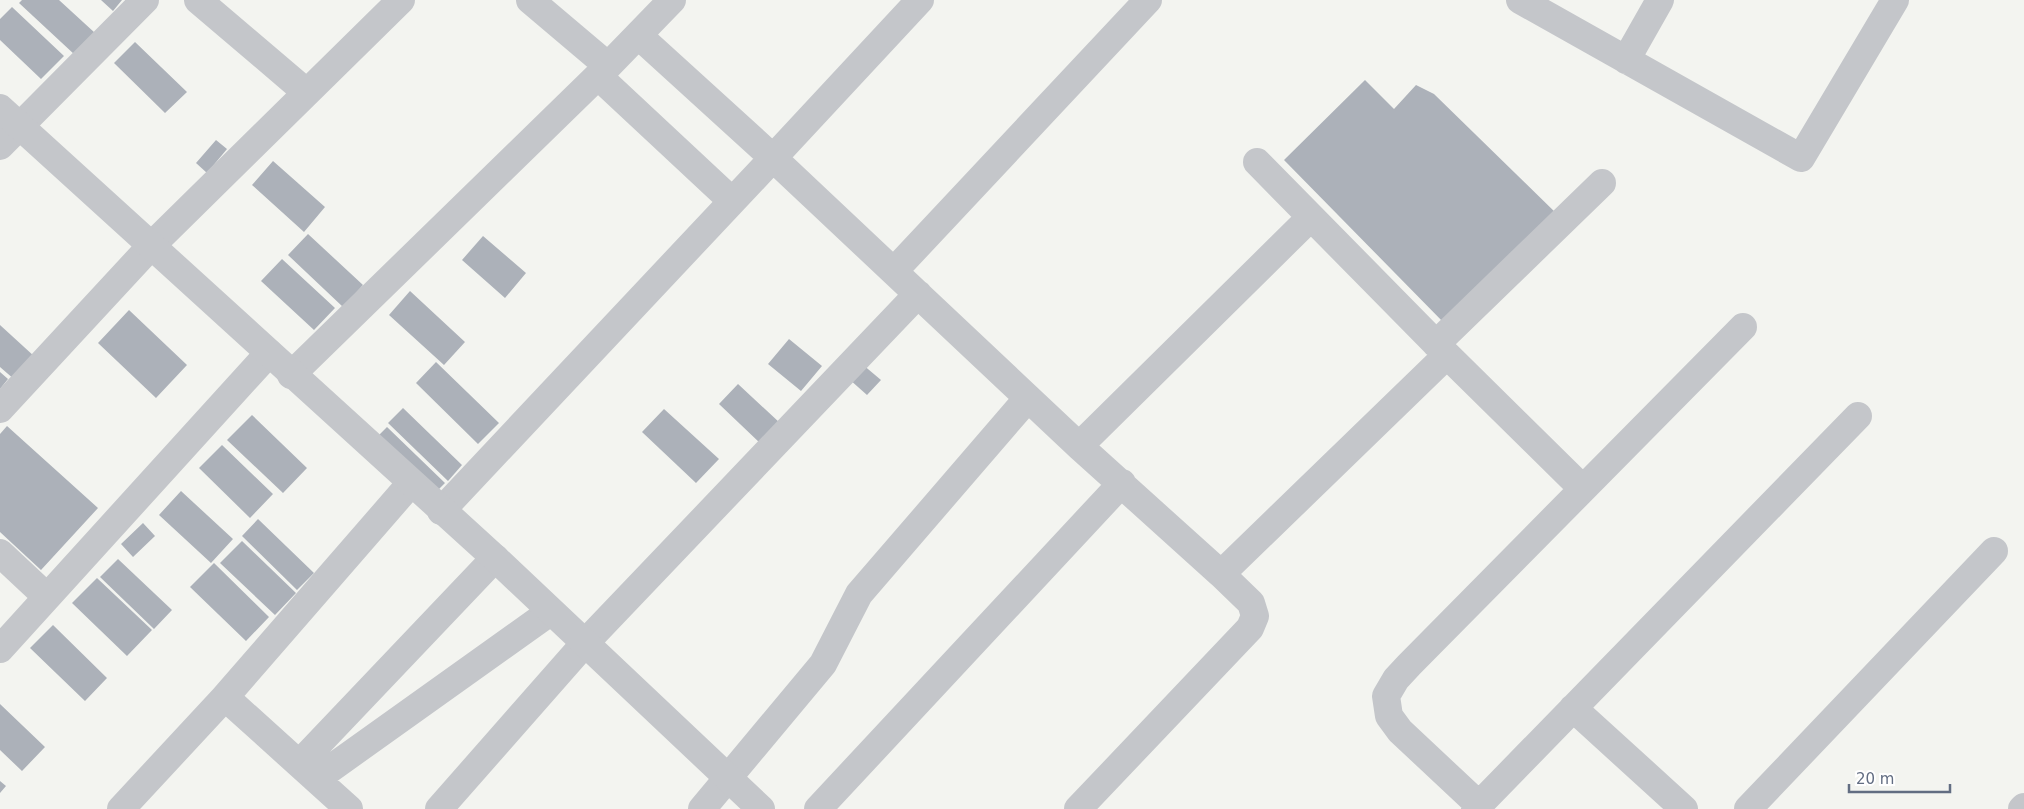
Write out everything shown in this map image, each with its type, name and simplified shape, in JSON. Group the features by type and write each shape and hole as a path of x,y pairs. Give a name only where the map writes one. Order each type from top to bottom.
{"street":[{"path":"0,146 10,117 145,0"},
{"path":"198,0 306,92"},
{"path":"0,409 151,246 401,0"},
{"path":"530,0 732,201"},
{"path":"291,375 639,36 672,0"},
{"path":"441,511 920,0"},
{"path":"894,271 1148,0"},
{"path":"1520,0 1801,158 1894,0"},
{"path":"1626,60 1660,0"},
{"path":"639,36 773,158 1028,398 1251,603 1255,616 1250,628 1078,809"},
{"path":"10,117 291,375 495,558 550,612 761,809"},
{"path":"1257,162 1583,489"},
{"path":"1221,574 1602,183"},
{"path":"1080,446 1311,217"},
{"path":"439,809 585,643 918,294"},
{"path":"1743,327 1408,665 1396,679 1386,696 1389,716 1400,731 1477,807 1858,416"},
{"path":"0,649 269,353"},
{"path":"702,809 823,664 859,594 1028,398"},
{"path":"121,809 225,697 411,483"},
{"path":"818,809 1122,483"},
{"path":"1748,809 1994,551"},
{"path":"0,553 47,598"},
{"path":"308,771 495,558"},
{"path":"308,771 550,612"},
{"path":"225,697 349,809"},
{"path":"1573,708 1684,809"}],"building":[{"path":"22,0 59,0 95,33 75,55 19,3"},
{"path":"101,0 122,0 113,11"},
{"path":"12,7 64,56 41,79 0,40 0,19"},
{"path":"135,42 187,92 165,113 114,63"},
{"path":"1365,80 1394,109 1416,85 1434,94 1559,216 1447,326 1284,160"},
{"path":"216,140 227,149 207,173 196,163"},
{"path":"273,161 325,207 304,232 252,185"},
{"path":"308,234 363,285 343,307 288,255"},
{"path":"483,236 526,273 505,298 462,260"},
{"path":"282,259 335,308 314,330 261,281"},
{"path":"410,291 465,342 444,365 389,315"},
{"path":"129,310 187,365 156,398 98,343"},
{"path":"0,325 35,357 15,380 0,367"},
{"path":"789,339 822,366 801,391 768,364"},
{"path":"436,362 499,423 478,444 416,383"},
{"path":"862,364 881,380 867,395 849,379"},
{"path":"0,372 8,379 0,389"},
{"path":"738,384 780,423 761,444 719,404"},
{"path":"403,408 462,465 448,481 388,423"},
{"path":"664,409 719,459 696,483 642,432"},
{"path":"252,415 307,468 283,493 227,440"},
{"path":"7,426 98,508 41,570 0,532 0,434"},
{"path":"387,427 445,483 429,499 372,442"},
{"path":"222,445 273,494 250,518 199,468"},
{"path":"181,491 233,539 211,563 159,515"},
{"path":"258,519 314,573 297,590 242,536"},
{"path":"143,523 155,536 133,557 121,544"},
{"path":"242,541 296,593 275,615 220,563"},
{"path":"118,559 172,610 154,629 100,577"},
{"path":"214,563 269,617 246,641 190,587"},
{"path":"97,578 152,630 127,656 72,603"},
{"path":"53,625 107,678 85,701 30,648"},
{"path":"0,704 45,747 22,771 0,750"},
{"path":"0,781 6,786 0,793"}]}
